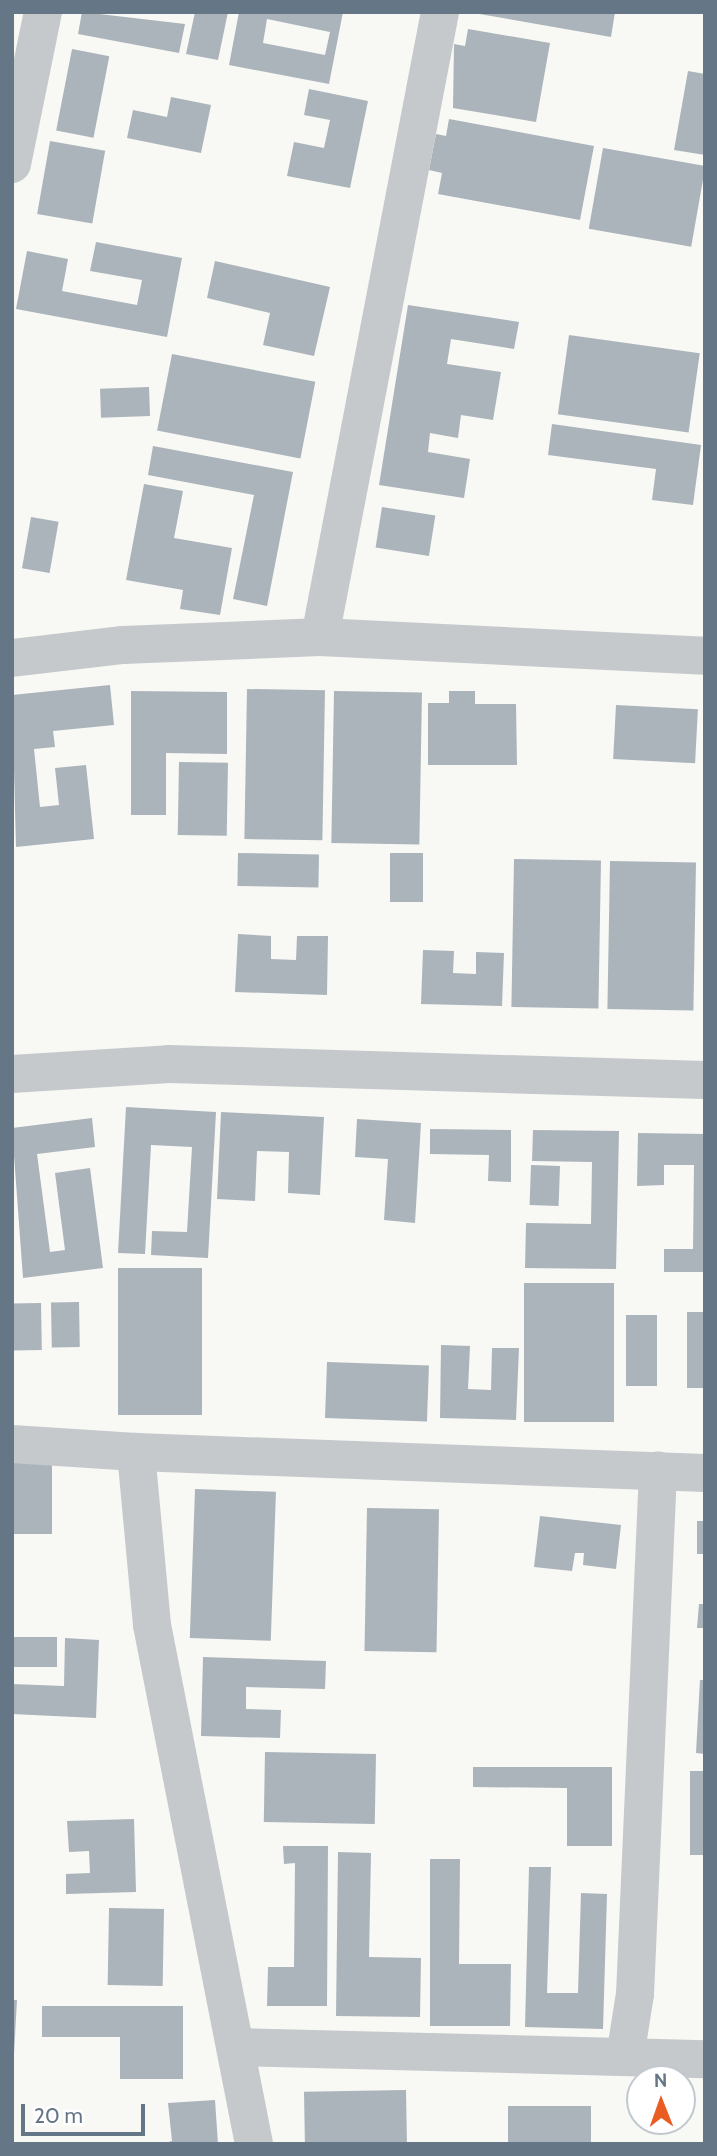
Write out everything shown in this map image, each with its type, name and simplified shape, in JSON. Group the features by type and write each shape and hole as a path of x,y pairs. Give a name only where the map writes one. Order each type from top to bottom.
{"street":[{"path":"12,164 43,12"},
{"path":"320,637 440,12"},
{"path":"12,658 123,645 320,637 705,655"},
{"path":"12,1074 170,1064 705,1080"},
{"path":"12,1444 136,1452 705,1473"},
{"path":"136,1452 152,1625 239,2047 254,2144"},
{"path":"625,2057 635,1994 658,1471"},
{"path":"239,2047 705,2059"}],"building":[{"path":"82,12 185,24 179,53 78,34"},
{"path":"195,12 228,12 218,60 186,54"},
{"path":"239,12 343,12 329,84 229,65","holes":["267,19 330,32 325,55 263,43"]},
{"path":"468,12 615,12 611,37"},
{"path":"468,29 550,43 536,122 453,108 454,44 465,46"},
{"path":"72,49 109,56 93,138 56,130"},
{"path":"688,71 705,74 705,155 674,150"},
{"path":"309,89 368,101 350,188 287,176 294,142 324,148 330,120 304,115"},
{"path":"171,97 211,105 201,153 127,138 133,110 167,117"},
{"path":"449,119 594,146 580,220 438,194 442,173 429,170 436,134 446,136"},
{"path":"50,141 105,151 92,224 37,214"},
{"path":"603,148 705,166 691,247 589,229"},
{"path":"96,242 182,258 167,337 16,309 27,251 68,259 62,291 137,305 142,280 90,271"},
{"path":"215,261 330,287 314,356 263,345 270,313 207,298"},
{"path":"408,305 519,322 514,349 451,339 447,364 501,372 493,420 461,415 458,438 430,433 428,452 470,459 464,498 379,485"},
{"path":"569,335 700,353 689,433 558,414"},
{"path":"172,354 315,382 300,458 157,431"},
{"path":"149,387 150,416 101,418 100,389"},
{"path":"552,424 701,445 693,505 652,500 656,469 548,455"},
{"path":"153,446 293,472 267,606 233,599 254,495 148,475"},
{"path":"144,484 183,491 174,538 232,548 220,615 180,609 183,590 126,580"},
{"path":"382,507 435,515 429,556 376,547"},
{"path":"31,517 59,522 50,573 22,568"},
{"path":"110,685 114,725 53,731 55,747 34,749 40,807 59,805 55,768 86,765 94,839 16,847 12,695"},
{"path":"247,689 325,690 322,840 244,839"},
{"path":"131,691 227,692 227,754 166,753 166,815 131,815"},
{"path":"334,691 422,693 419,845 331,843"},
{"path":"449,691 475,691 475,704 516,704 517,765 428,765 428,703 449,703"},
{"path":"616,705 698,709 695,763 613,759"},
{"path":"179,762 228,763 227,836 178,835"},
{"path":"238,853 319,854 318,887 237,886"},
{"path":"390,853 423,853 423,902 390,902"},
{"path":"514,859 601,861 598,1008 511,1007"},
{"path":"610,861 696,863 693,1010 607,1009"},
{"path":"238,934 271,936 271,959 296,960 297,936 328,936 327,995 235,992"},
{"path":"423,950 454,951 453,973 476,974 476,952 504,953 502,1006 421,1004"},
{"path":"126,1107 216,1112 208,1258 151,1255 152,1231 187,1232 192,1147 151,1145 145,1254 118,1253"},
{"path":"221,1112 324,1117 320,1195 288,1193 289,1152 257,1151 255,1201 217,1199"},
{"path":"92,1118 95,1147 37,1154 50,1252 65,1250 55,1173 90,1168 103,1268 23,1278 12,1128"},
{"path":"357,1119 421,1123 415,1223 384,1220 388,1159 355,1157"},
{"path":"430,1129 511,1130 511,1182 488,1181 489,1155 430,1154"},
{"path":"533,1130 619,1131 616,1269 525,1268 526,1223 591,1224 592,1162 532,1161"},
{"path":"638,1133 705,1134 705,1272 664,1272 664,1249 693,1249 694,1165 664,1165 664,1185 637,1186"},
{"path":"531,1165 560,1166 559,1206 530,1205"},
{"path":"118,1268 202,1268 202,1415 118,1415"},
{"path":"524,1283 614,1283 614,1422 524,1422"},
{"path":"51,1302 79,1302 80,1347 52,1347"},
{"path":"41,1303 42,1350 13,1350 12,1304"},
{"path":"687,1312 705,1312 705,1388 687,1388"},
{"path":"626,1315 657,1315 657,1386 626,1386"},
{"path":"441,1345 470,1346 468,1389 491,1390 492,1348 519,1348 516,1420 440,1418"},
{"path":"327,1362 429,1366 427,1422 325,1418"},
{"path":"12,1457 52,1457 52,1534 12,1534"},
{"path":"195,1489 276,1492 271,1641 190,1638"},
{"path":"367,1508 439,1509 436,1652 365,1651"},
{"path":"540,1516 621,1525 616,1569 583,1565 584,1553 575,1553 572,1571 534,1567"},
{"path":"697,1521 705,1521 705,1554 697,1554"},
{"path":"699,1604 705,1604 705,1628 697,1628"},
{"path":"12,1637 57,1637 57,1667 12,1667"},
{"path":"65,1638 99,1640 96,1718 12,1714 12,1684 64,1686"},
{"path":"203,1657 326,1661 325,1689 246,1687 246,1709 281,1710 280,1738 201,1736"},
{"path":"700,1680 705,1680 705,1754 696,1753"},
{"path":"265,1752 376,1754 375,1824 264,1822"},
{"path":"473,1767 612,1767 612,1846 567,1846 567,1788 473,1787"},
{"path":"690,1771 705,1771 705,1855 690,1855"},
{"path":"134,1819 136,1892 66,1894 66,1874 90,1873 89,1851 69,1852 67,1821"},
{"path":"283,1846 328,1846 327,2006 267,2006 268,1967 294,1967 295,1863 284,1864"},
{"path":"338,1852 371,1853 369,1957 421,1958 420,2017 336,2016"},
{"path":"430,1859 460,1859 459,1964 511,1964 510,2026 430,2026"},
{"path":"529,1867 551,1867 547,1993 578,1993 581,1893 607,1894 603,2029 525,2027"},
{"path":"109,1908 164,1909 163,1986 108,1985"},
{"path":"12,2000 17,2000 14,2054 12,2054"},
{"path":"42,2006 183,2006 183,2079 120,2079 120,2037 42,2037"},
{"path":"406,2090 407,2144 305,2144 304,2092"},
{"path":"215,2100 218,2144 161,2144 172,2141 168,2103"},
{"path":"508,2106 591,2106 591,2144 508,2144"}]}
